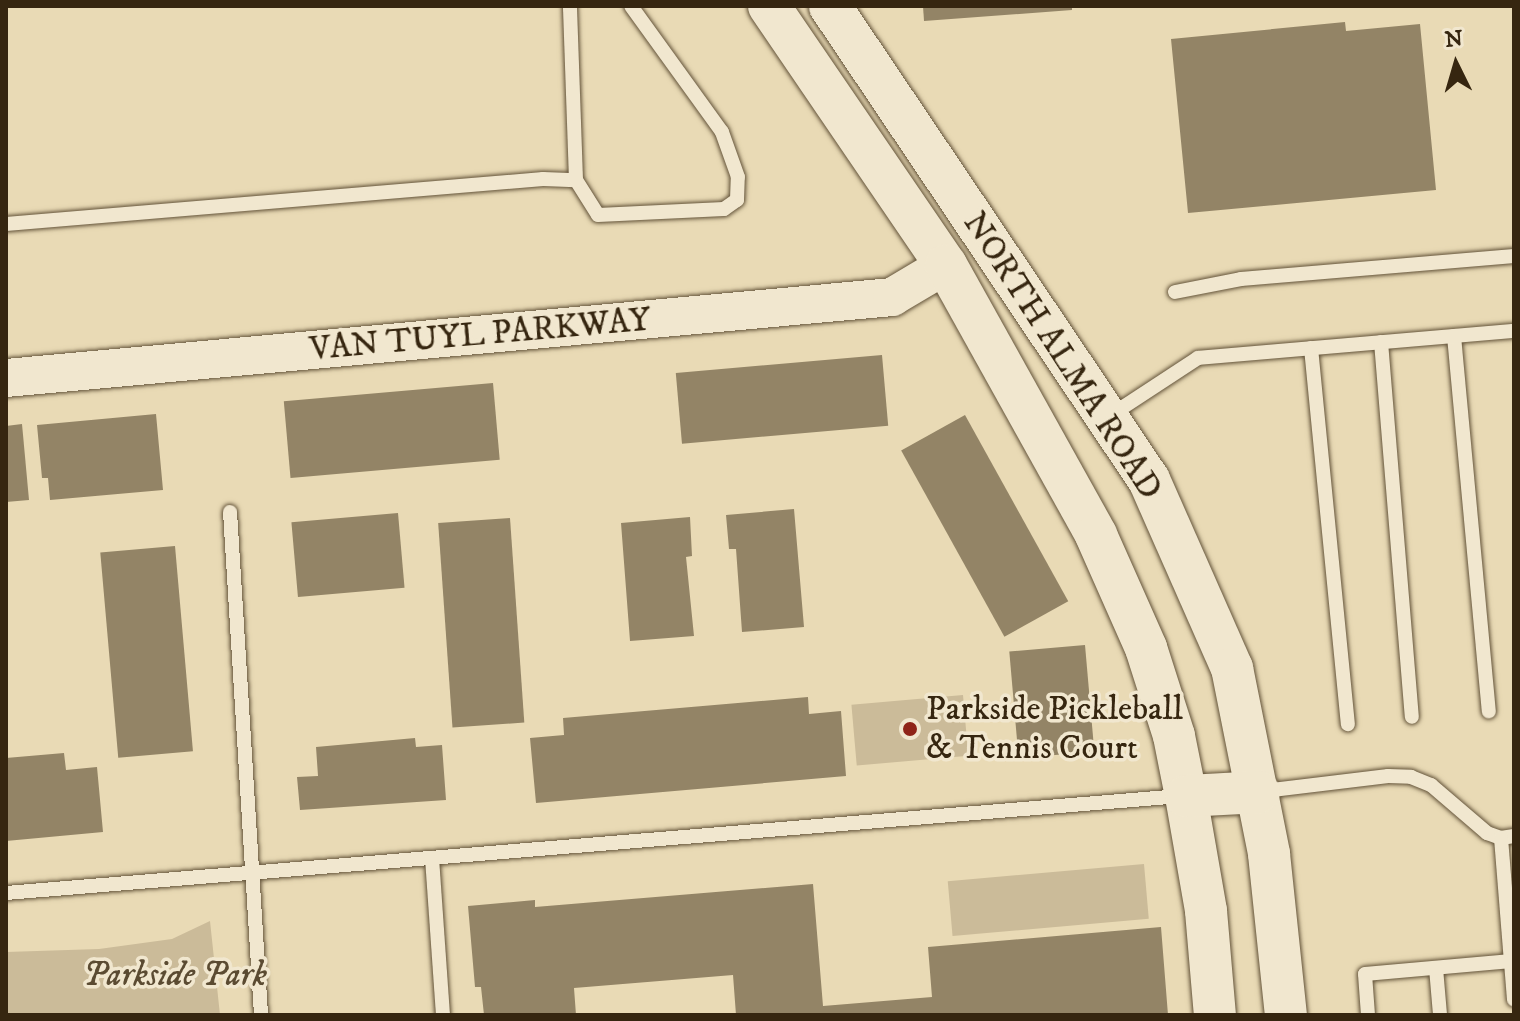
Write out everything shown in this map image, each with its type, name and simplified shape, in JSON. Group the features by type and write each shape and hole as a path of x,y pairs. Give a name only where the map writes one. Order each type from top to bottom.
{"main road":[{"name":"NORTH ALMA ROAD","path":"769,6 946,265 1096,535 1146,648 1174,736 1186,796 1206,911 1215,1015"},
{"name":"NORTH ALMA ROAD","path":"830,6 1149,480 1232,668 1259,792 1286,1015"},
{"path":"1186,796 1259,792"}],"street":[{"name":"VAN TUYL PARKWAY","path":"6,378 892,297 946,265"}],"lane":[{"path":"570,6 576,180 598,215 724,209 737,200 738,177 722,132 631,6"},
{"path":"6,224 543,179 576,180"},
{"path":"1175,292 1241,279 1514,256"},
{"path":"1107,417 1198,358 1514,331"},
{"path":"1454,336 1489,711"},
{"path":"1381,342 1412,717"},
{"path":"1311,348 1348,724"},
{"path":"230,512 261,1015"},
{"path":"1259,792 1388,776 1411,777 1431,785 1474,824 1507,837 1514,999"},
{"path":"6,893 1186,796"},
{"path":"432,858 443,1015"},
{"path":"1368,1015 1365,974 1511,961"},
{"path":"1436,968 1440,1015"}],"green space":[{"name":"Parkside Pickleball & Tennis Court","path":"963,695 968,756 857,766 851,705"},
{"path":"1144,864 1149,919 953,936 948,881"},
{"name":"Parkside Park","path":"210,921 220,1015 6,1015 6,952 99,949 172,939"}],"building":[{"path":"923,6 1072,6 1072,10 924,21"},
{"path":"1345,22 1346,31 1420,24 1436,190 1188,213 1171,39"},
{"path":"882,355 888,426 682,444 676,373"},
{"path":"493,383 500,460 291,478 284,401"},
{"path":"156,414 163,490 50,500 48,478 42,478 37,425"},
{"path":"965,415 1068,601 1004,637 901,450"},
{"path":"22,424 29,500 6,502 6,426"},
{"path":"794,509 804,627 742,632 736,549 729,549 726,515"},
{"path":"398,513 405,588 298,597 291,522"},
{"path":"690,517 692,556 686,557 694,636 630,641 621,523"},
{"path":"510,518 524,723 452,728 438,523"},
{"path":"175,546 193,751 118,758 100,553"},
{"path":"1085,645 1094,752 1019,758 1009,652"},
{"path":"808,697 809,714 841,711 846,776 536,803 530,738 564,735 563,718"},
{"path":"415,738 416,747 442,745 446,800 300,810 297,777 318,776 316,747"},
{"path":"64,753 66,770 97,767 103,832 6,841 6,758"},
{"path":"813,884 823,1006 932,997 928,947 1161,927 1168,1015 736,1015 733,975 574,988 576,1015 484,1015 481,987 475,987 468,906 535,900 535,907"}],"place":[{"name":"Parkside Pickleball & Tennis Court","path":"910,729"}]}
